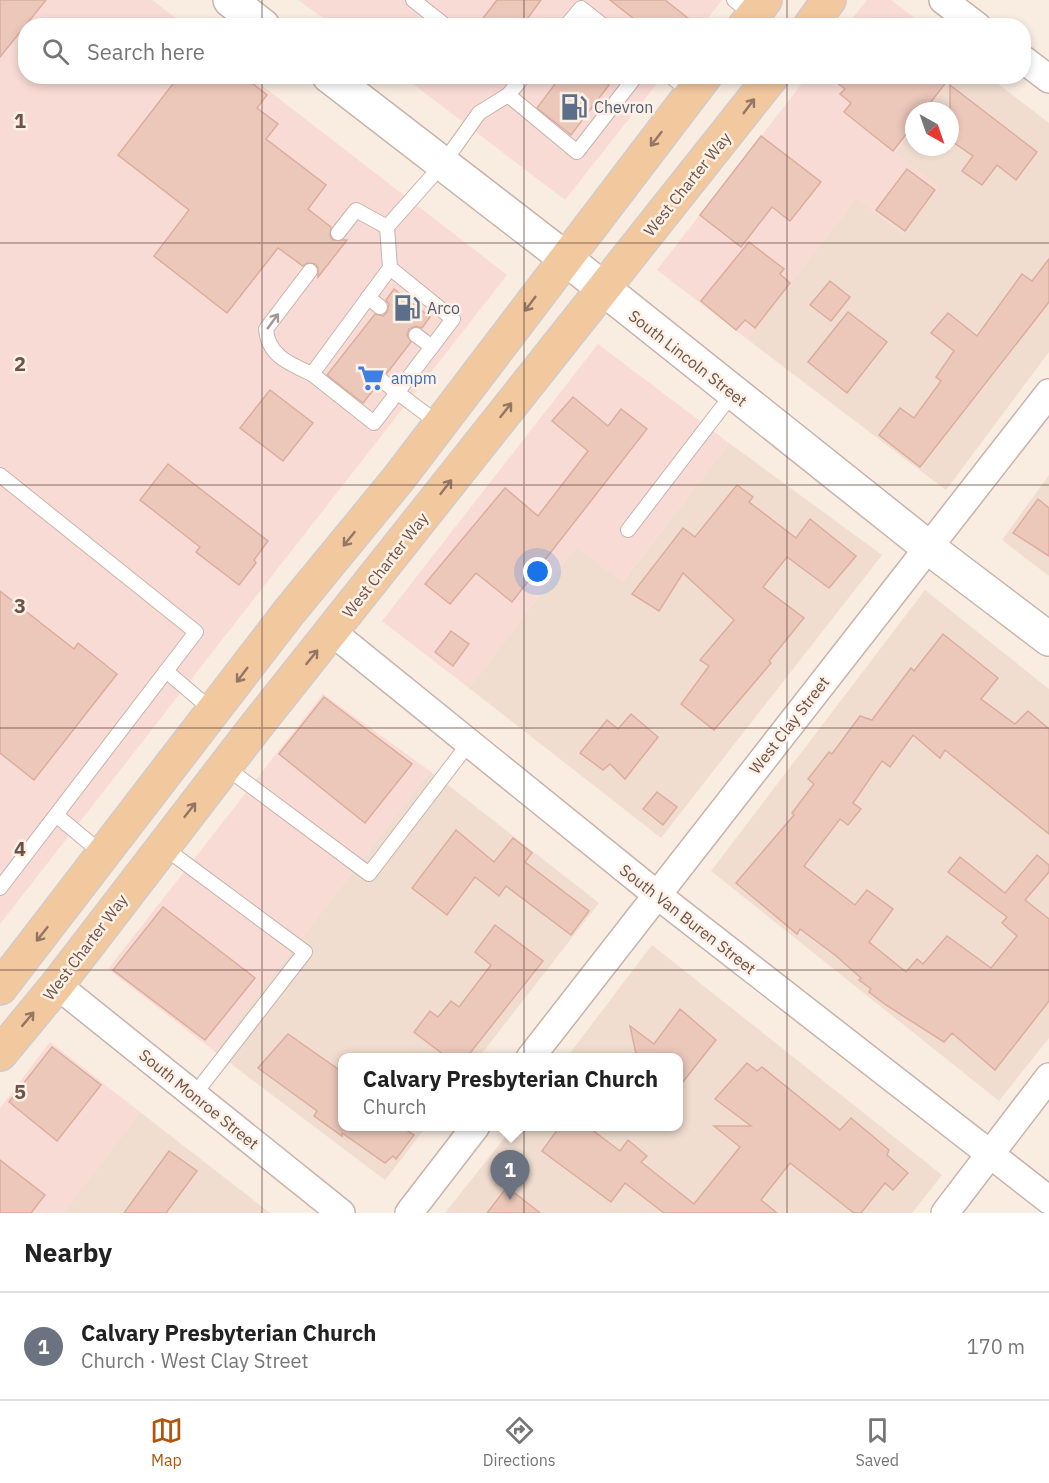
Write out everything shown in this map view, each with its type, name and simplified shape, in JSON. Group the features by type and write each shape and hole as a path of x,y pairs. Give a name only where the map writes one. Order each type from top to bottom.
{"main road":[{"path":"816,18 829,0"},
{"path":"0,988 289,612 439,424 565,258 688,84"},
{"name":"West Charter Way","path":"0,1054 57,985 224,766 333,632 602,287 719,146 766,84"},
{"path":"333,632 329,605 384,528 386,493"},
{"path":"57,985 46,967 113,874 104,855"}],"street":[{"path":"230,0 253,18"},
{"path":"943,0 967,18"},
{"path":"1031,66 1049,79"},
{"name":"South Lincoln Street","path":"338,84 565,258 929,548 1049,639"},
{"name":"West Clay Street","path":"534,1053 1049,393"},
{"name":"South Van Buren Street","path":"333,632 656,894 1049,1200"},
{"name":"South Monroe Street","path":"57,985 341,1213"},
{"path":"945,1213 1049,1077"},
{"path":"409,1213 472,1131"}],"lane":[{"path":"413,0 436,18"},
{"path":"572,18 580,8 593,18"},
{"path":"312,374 390,268 387,227 442,165 479,113 508,95 517,84"},
{"path":"508,95 577,152 630,84"},
{"path":"338,232 356,210 387,227"},
{"path":"310,271 266,329 267,343 283,361 312,374 374,423 453,319 390,268"},
{"path":"368,297 380,307"},
{"path":"417,335 432,347"},
{"path":"333,344 345,352"},
{"path":"381,380 439,424"},
{"path":"628,530 733,393"},
{"path":"0,475 196,632 0,888"},
{"path":"166,671 214,712"},
{"path":"224,766 369,874 469,743"},
{"path":"56,815 104,855"},
{"path":"162,846 305,952 194,1095"}],"shaded area":[{"path":"0,0 152,0 176,18 18,18 18,84 260,84 507,275 0,924"},
{"path":"298,0 722,0 708,18 323,18"},
{"path":"867,0 891,0 915,18 853,18"},
{"path":"413,84 656,84 565,200"},
{"path":"802,84 948,84 934,102 905,102 905,139 895,152 939,187 903,235 857,197 747,339 657,270"},
{"path":"948,84 998,84 1049,123 1049,352 946,490 747,339 857,197 903,235 895,153 905,140 905,156 959,156 959,102 934,102"},
{"path":"598,344 729,443 622,582 576,547 469,688 382,621"},
{"path":"729,443 882,555 661,838 469,688 576,547 623,581"},
{"path":"1049,475 1049,576 1002,540"},
{"path":"925,590 1049,689 1049,1038 999,1101 711,871"},
{"path":"323,694 430,771 214,1051 108,969"},
{"path":"430,771 599,903 482,1053 338,1053 338,1131 423,1131 385,1180 214,1051"},
{"path":"652,945 942,1175 912,1213 445,1213 510,1131 683,1131 683,1053 570,1053"},
{"path":"50,1042 140,1112 63,1213 0,1213 0,1108"},
{"path":"140,1112 270,1213 63,1213"}],"building":[{"path":"0,0 46,0 31,18 18,18 18,35 0,57"},
{"path":"497,0 541,0 528,18 483,18"},
{"path":"610,0 665,0 688,18 633,18"},
{"path":"173,84 253,84 267,95 257,108 278,124 266,139 326,185 308,209 331,227 330,236 333,240 347,240 318,277 318,268 315,264 307,263 303,266 278,248 227,313 154,256 189,210 118,155"},
{"path":"555,84 609,85 571,135 537,108"},
{"path":"838,84 945,84 931,102 905,102 905,136 893,151 844,112 851,103 840,94 845,89"},
{"path":"950,85 1037,152 1016,180 997,165 982,185 962,171 973,156 959,146 959,102 950,102"},
{"path":"761,136 821,182 790,221 772,207 741,247 700,215"},
{"path":"907,169 935,190 905,231 876,210"},
{"path":"749,242 784,269 780,274 790,283 755,328 745,320 736,330 701,301"},
{"path":"1049,259 1049,302 920,467 879,435 900,408 914,418 941,381 936,377 954,351 931,333 948,313 977,336 1022,274 1032,281"},
{"path":"830,281 850,297 831,321 810,305"},
{"path":"394,289 430,317 422,328 416,326 409,329 407,335 411,342 387,373 382,371 374,374 372,379 376,387 363,403 327,375 375,314 383,316 387,312 389,304 386,300"},
{"path":"848,312 887,342 847,393 808,362"},
{"path":"270,390 313,423 283,461 240,428"},
{"path":"573,397 608,426 621,409 647,429 512,602 476,573 450,604 425,584 505,488 538,516 588,451 552,421"},
{"path":"168,464 268,541 254,560 256,563 239,585 196,552 200,547 140,500"},
{"path":"737,485 753,497 749,502 796,538 810,519 856,556 829,588 787,557 763,587 804,618 769,661 771,663 714,730 681,704 709,666 700,660 734,620 683,573 659,611 632,594 683,528 695,537"},
{"path":"1038,499 1049,508 1049,556 1013,533"},
{"path":"0,591 74,649 78,643 117,674 34,780 0,753"},
{"path":"451,631 469,644 453,666 435,652"},
{"path":"943,634 998,678 981,699 1015,724 1028,711 1049,729 1049,834 945,750 940,758 913,735 890,767 882,761 853,803 861,809 848,825 840,819 804,866 855,905 867,890 893,909 869,942 906,972 917,959 923,964 947,936 991,968 1017,936 1002,923 1007,917 948,872 960,857 1005,893 1037,855 1049,865 1049,872 1025,900 1049,919 1049,1001 995,1070 952,1033 944,1042 886,1005 869,992 871,989 859,980 861,978 835,955 800,929 797,934 736,883 794,815 792,813 814,784 808,779 829,752 832,754 860,716 872,720 911,668 914,671"},
{"path":"324,697 412,764 365,823 279,754"},
{"path":"631,714 658,737 625,779 610,764 603,770 580,753 607,720 618,729"},
{"path":"657,792 677,807 663,825 643,809"},
{"path":"456,830 494,862 513,838 532,853 525,862 589,911 571,935 506,886 499,896 475,877 447,915 412,888"},
{"path":"163,907 255,978 205,1040 113,970"},
{"path":"495,925 543,961 470,1053 441,1053 414,1032 430,1011 438,1017 451,1001 459,1007 491,965 475,952"},
{"path":"680,1009 716,1040 683,1082 683,1053 636,1053 630,1026 654,1044"},
{"path":"288,1034 338,1069 338,1131 408,1131 414,1135 396,1159 393,1156 385,1163 314,1116 317,1111 258,1068"},
{"path":"52,1047 101,1085 57,1141 9,1102"},
{"path":"747,1063 757,1071 762,1067 840,1130 851,1118 889,1150 887,1155 908,1173 893,1190 885,1183 861,1213 854,1213 790,1163 761,1200 777,1213 664,1213 625,1183 611,1202 542,1151 556,1131 594,1131 620,1151 628,1140 647,1156 641,1162 694,1204 740,1147 714,1126 751,1126 715,1099"},
{"path":"169,1151 197,1171 166,1213 124,1213"},
{"path":"0,1160 45,1195 31,1213 0,1213"},
{"path":"507,1187 540,1213 487,1213"}],"place":[{"name":"Chevron","path":"574,107"},
{"name":"Arco","path":"407,308"},
{"name":"ampm","path":"371,378"},
{"name":"Calvary Presbyterian Church","path":"510,1200"}]}
